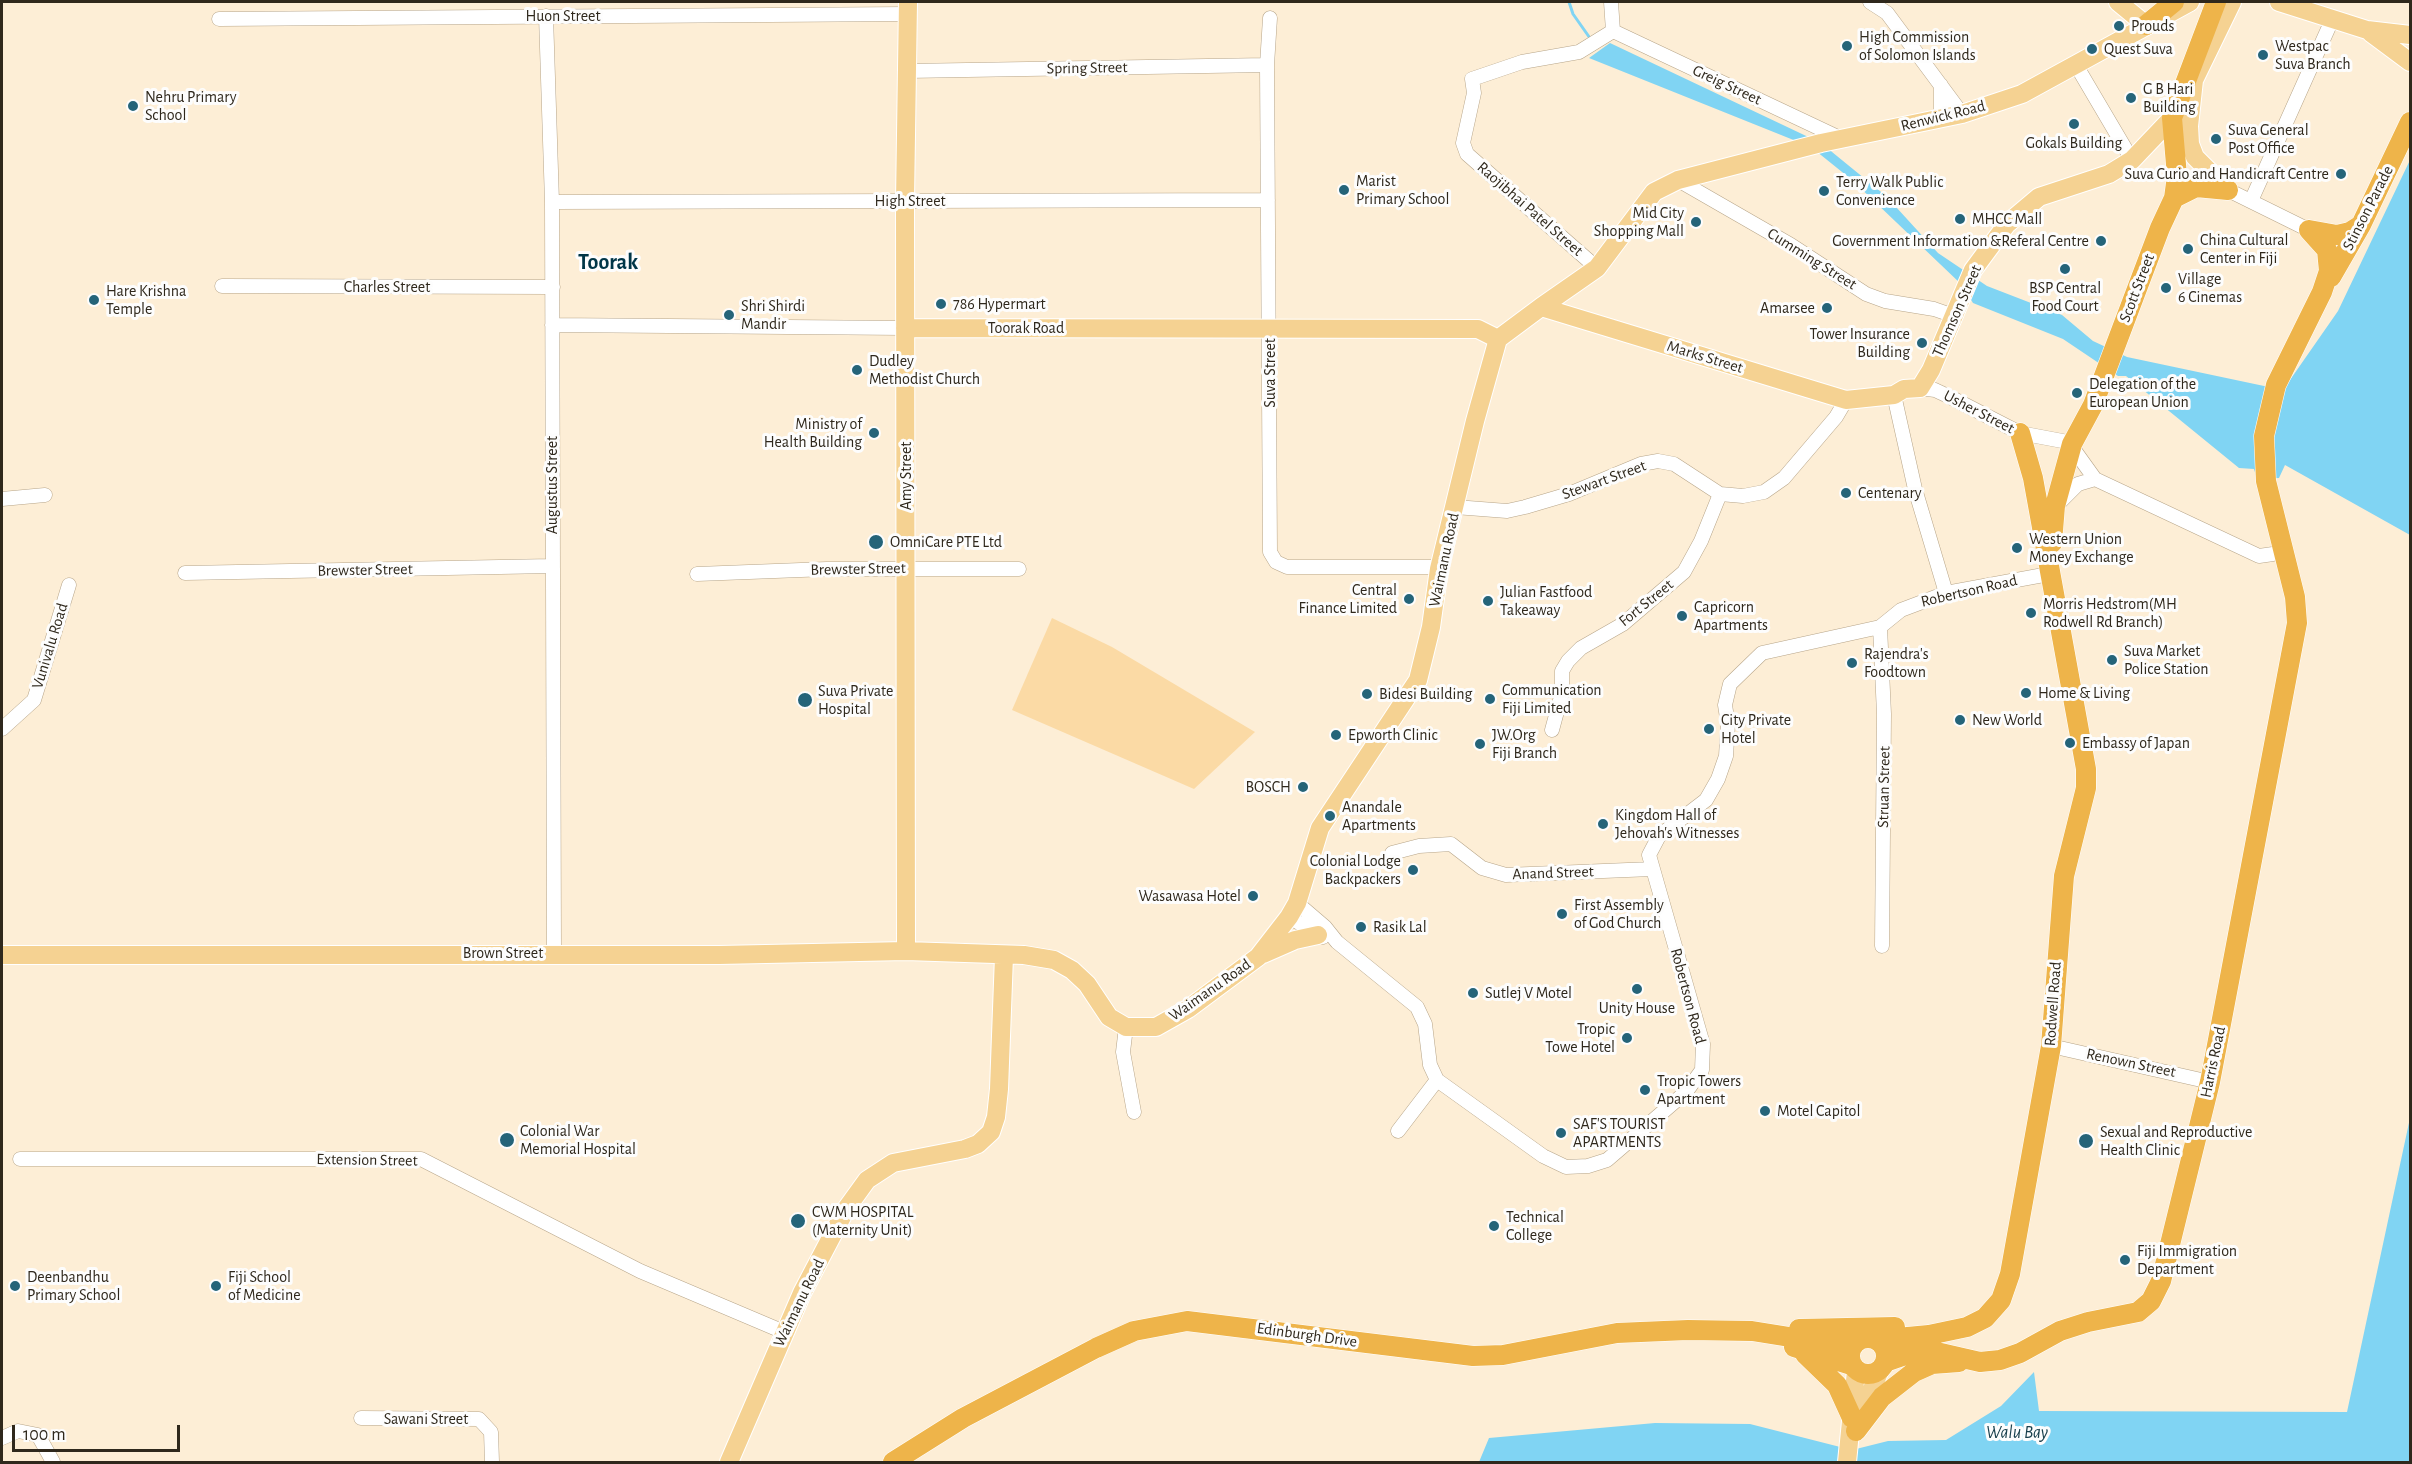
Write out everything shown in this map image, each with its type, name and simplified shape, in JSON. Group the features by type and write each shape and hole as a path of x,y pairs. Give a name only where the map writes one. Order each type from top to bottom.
{"highway":[{"path":"2146,25 2174,2"},
{"name":"Scott Street","path":"2049,574 2055,506 2073,445 2093,405 2160,228 2174,198 2177,176 2172,118 2216,2"},
{"name":"Stinson Parade","path":"2322,292 2361,225 2410,122"},
{"path":"2174,198 2196,187 2228,190"},
{"path":"2309,230 2337,235 2350,232 2361,225"},
{"path":"2309,230 2325,246 2330,259 2322,292"},
{"name":"Harris Road","path":"1883,1366 1914,1352 1932,1350 1980,1362 2001,1360 2020,1353 2060,1331 2088,1322 2138,1312 2151,1301 2162,1281 2210,1082 2297,623 2295,598 2276,548 2266,481 2264,436 2276,385 2322,292"},
{"path":"2020,433 2033,478 2049,574"},
{"name":"Rodwell Road","path":"1876,1340 1929,1335 1967,1327 1985,1318 2001,1300 2010,1274 2051,1046 2059,911 2064,876 2086,788 2086,769 2049,574"},
{"name":"Edinburgh Drive","path":"893,1462 963,1418 1096,1348 1134,1331 1187,1321 1473,1356 1503,1355 1617,1333 1752,1331 1853,1361"},
{"path":"1752,1331 1967,1327"},
{"name":"Edinburgh Drive","path":"1752,1331 1800,1350 1853,1361"},
{"path":"1862,1339 1876,1340 1885,1349 1883,1366 1868,1375 1853,1361 1862,1339"},
{"path":"1800,1350 1818,1363 1837,1385 1851,1439"},
{"path":"1851,1439 1882,1397 1914,1372 1932,1364 1980,1362"}],"main road":[{"path":"2118,2 2146,25"},
{"name":"Renwick Road","path":"1678,180 1821,143 1962,114 2022,94 2190,2"},
{"path":"2228,190 2195,158 2189,126 2194,80 2232,2"},
{"path":"2279,2 2367,30 2410,35"},
{"name":"Amy Street","path":"906,951 905,201 908,8"},
{"path":"2367,30 2410,62"},
{"name":"Thomson Street","path":"1920,388 1931,370 1973,270 2001,230 2039,197 2109,174 2132,160 2172,118"},
{"path":"1498,339 1597,268 1654,192 1678,180"},
{"name":"Marks Street","path":"1541,308 1846,400 1894,395 1904,388 1920,388"},
{"name":"Toorak Road","path":"905,328 1478,329 1498,339"},
{"name":"Waimanu Road","path":"1126,1027 1156,1027 1188,1009 1258,957 1293,910 1320,828 1418,680 1431,627 1439,569 1474,421 1498,339"},
{"path":"1258,957 1295,940 1318,935"},
{"name":"Brown Street","path":"2,955 554,953 719,955 906,951 1004,956"},
{"path":"1004,956 1024,955 1054,960 1072,970 1087,984 1109,1017 1126,1027"},
{"name":"Waimanu Road","path":"729,1462 784,1332 846,1209 867,1180 893,1163 965,1149 978,1144 991,1132 996,1117 999,1089 1004,956"},
{"path":"1851,1439 1853,1361"},
{"path":"1851,1439 1883,1366"}],"street":[{"path":"1611,2 1613,31"},
{"path":"1870,2 1887,14 1962,114"},
{"name":"Huon Street","path":"219,19 546,16 908,8"},
{"name":"Augustus Street","path":"546,16 553,287 554,953"},
{"name":"Suva Street","path":"1270,18 1267,65 1270,552 1276,562 1287,567 1432,567 1439,569"},
{"path":"2251,201 2332,20"},
{"name":"Raojibhai Patel Street","path":"1597,268 1467,154 1463,143 1474,93 1472,79 1522,62 1579,52 1597,38 1613,31"},
{"name":"Greig Street","path":"1613,31 1842,139"},
{"name":"Spring Street","path":"907,71 1267,65"},
{"path":"2076,65 2132,160"},
{"path":"1941,85 1941,118"},
{"name":"Cumming Street","path":"1678,180 1781,239 1866,294 1885,301 1956,311"},
{"path":"2228,190 2309,230"},
{"name":"High Street","path":"552,202 1268,200"},
{"name":"Charles Street","path":"222,286 553,287"},
{"name":"Toorak Road","path":"552,326 905,328"},
{"name":"Usher Street","path":"1920,388 1935,390 2020,433 2073,445"},
{"path":"1894,395 1915,489 1946,593"},
{"path":"1720,494 1743,496 1764,492 1784,478 1836,417 1846,400"},
{"path":"2073,445 2095,479 2259,555 2276,548"},
{"name":"Stewart Street","path":"1455,507 1507,511 1525,507 1569,494 1641,464 1658,461 1674,464 1720,494"},
{"path":"2055,506 2078,484 2095,479"},
{"name":"Fort Street","path":"1552,730 1562,693 1562,672 1568,661 1581,648 1623,624 1684,572 1692,560 1720,494"},
{"path":"2,499 45,495"},
{"name":"Brewster Street","path":"185,573 552,566"},
{"name":"Brewster Street","path":"697,574 827,569 1019,569"},
{"name":"Robertson Road","path":"1437,1080 1542,1156 1566,1167 1588,1166 1607,1160 1686,1092 1702,1070 1703,1044 1649,855 1659,836 1706,800 1718,779 1726,756 1728,724 1725,705 1730,684 1762,653 1880,627 1901,610 1946,593 2049,574"},
{"name":"Vunivalu Road","path":"2,729 34,700 69,585"},
{"name":"Struan Street","path":"1880,627 1883,646 1884,714 1882,946"},
{"name":"Anand Street","path":"1392,853 1419,846 1451,844 1482,868 1506,874 1652,869"},
{"path":"1293,910 1318,935 1336,942"},
{"path":"1293,910 1325,927 1336,942 1417,1007 1425,1024 1430,1065 1437,1080 1398,1131"},
{"path":"1126,1027 1123,1052 1134,1112"},
{"name":"Renown Street","path":"2051,1046 2210,1082"},
{"name":"Extension Street","path":"20,1159 420,1159 640,1270 784,1332"},
{"name":"Sawani Street","path":"361,1419 479,1419 491,1432 492,1462"},
{"path":"2,1438 18,1431 38,1435 53,1462"}],"shaded area":[{"path":"1052,618 1112,647 1255,732 1194,789 1012,710"}],"water":[{"path":"1610,43 1821,143 1886,196 1938,253 1987,286 2062,315 2093,341 2127,357 2283,390 2338,311 2410,160 2410,535 2285,465 2279,478 2257,479 2254,469 2239,468 2126,376 2118,376 2063,339 1973,303 1962,285 1852,180 1811,147 1589,58"},
{"name":"Walu Bay","path":"2410,1118 2410,1462 1479,1462 1489,1438 1655,1423 1750,1424 1852,1450 1888,1441 1946,1440 2001,1406 2034,1372 2039,1411 2347,1412"}],"waterway":[{"path":"1569,2 1573,14 1592,41"}],"place":[{"name":"Prouds","path":"2119,26"},
{"name":"High Commission of Solomon Islands","path":"1847,46"},
{"name":"Quest Suva","path":"2092,49"},
{"name":"Westpac Suva Branch","path":"2263,55"},
{"name":"G B Hari Building","path":"2131,98"},
{"name":"Nehru Primary School","path":"133,106"},
{"name":"Gokals Building","path":"2074,124"},
{"name":"Suva General Post Office","path":"2216,139"},
{"name":"Suva Curio and Handicraft Centre","path":"2341,174"},
{"name":"Marist Primary School","path":"1344,190"},
{"name":"Terry Walk Public Convenience","path":"1824,191"},
{"name":"MHCC Mall","path":"1960,219"},
{"name":"Mid City Shopping Mall","path":"1696,222"},
{"name":"Government Information &Referal Centre","path":"2101,241"},
{"name":"China Cultural Center in Fiji","path":"2188,249"},
{"name":"BSP Central Food Court","path":"2065,269"},
{"name":"Village 6 Cinemas","path":"2166,288"},
{"name":"Hare Krishna Temple","path":"94,300"},
{"name":"786 Hypermart","path":"941,304"},
{"name":"Amarsee","path":"1827,308"},
{"name":"Shri Shirdi Mandir","path":"729,315"},
{"name":"Tower Insurance Building","path":"1922,343"},
{"name":"Dudley Methodist Church","path":"857,370"},
{"name":"Delegation of the European Union","path":"2077,393"},
{"name":"Ministry of Health Building","path":"874,433"},
{"name":"Centenary","path":"1846,493"},
{"name":"OmniCare PTE Ltd","path":"876,542"},
{"name":"Western Union Money Exchange","path":"2017,548"},
{"name":"Central Finance Limited","path":"1409,599"},
{"name":"Julian Fastfood Takeaway","path":"1488,601"},
{"name":"Morris Hedstrom(MH Rodwell Rd Branch)","path":"2031,613"},
{"name":"Capricorn Apartments","path":"1682,616"},
{"name":"Suva Market Police Station","path":"2112,660"},
{"name":"Rajendra's Foodtown","path":"1852,663"},
{"name":"Home & Living","path":"2026,693"},
{"name":"Bidesi Building","path":"1367,694"},
{"name":"Communication Fiji Limited","path":"1490,699"},
{"name":"Suva Private Hospital","path":"805,700"},
{"name":"New World","path":"1960,720"},
{"name":"City Private Hotel","path":"1709,729"},
{"name":"Epworth Clinic","path":"1336,735"},
{"name":"Embassy of Japan","path":"2070,743"},
{"name":"JW.Org Fiji Branch","path":"1480,744"},
{"name":"BOSCH","path":"1303,787"},
{"name":"Anandale Apartments","path":"1330,816"},
{"name":"Kingdom Hall of Jehovah's Witnesses","path":"1603,824"},
{"name":"Colonial Lodge Backpackers","path":"1413,870"},
{"name":"Wasawasa Hotel","path":"1253,896"},
{"name":"First Assembly of God Church","path":"1562,914"},
{"name":"Rasik Lal","path":"1361,927"},
{"name":"Unity House","path":"1637,989"},
{"name":"Sutlej V Motel","path":"1473,993"},
{"name":"Tropic Towe Hotel","path":"1627,1038"},
{"name":"Tropic Towers Apartment","path":"1645,1090"},
{"name":"Motel Capitol","path":"1765,1111"},
{"name":"SAF'S TOURIST APARTMENTS","path":"1561,1133"},
{"name":"Colonial War Memorial Hospital","path":"507,1140"},
{"name":"Sexual and Reproductive Health Clinic","path":"2086,1141"},
{"name":"CWM HOSPITAL (Maternity Unit)","path":"798,1221"},
{"name":"Technical College","path":"1494,1226"},
{"name":"Fiji Immigration Department","path":"2125,1260"},
{"name":"Deenbandhu Primary School","path":"15,1286"},
{"name":"Fiji School of Medicine","path":"216,1286"}],"district":[{"name":"Toorak","path":"608,262"}]}
